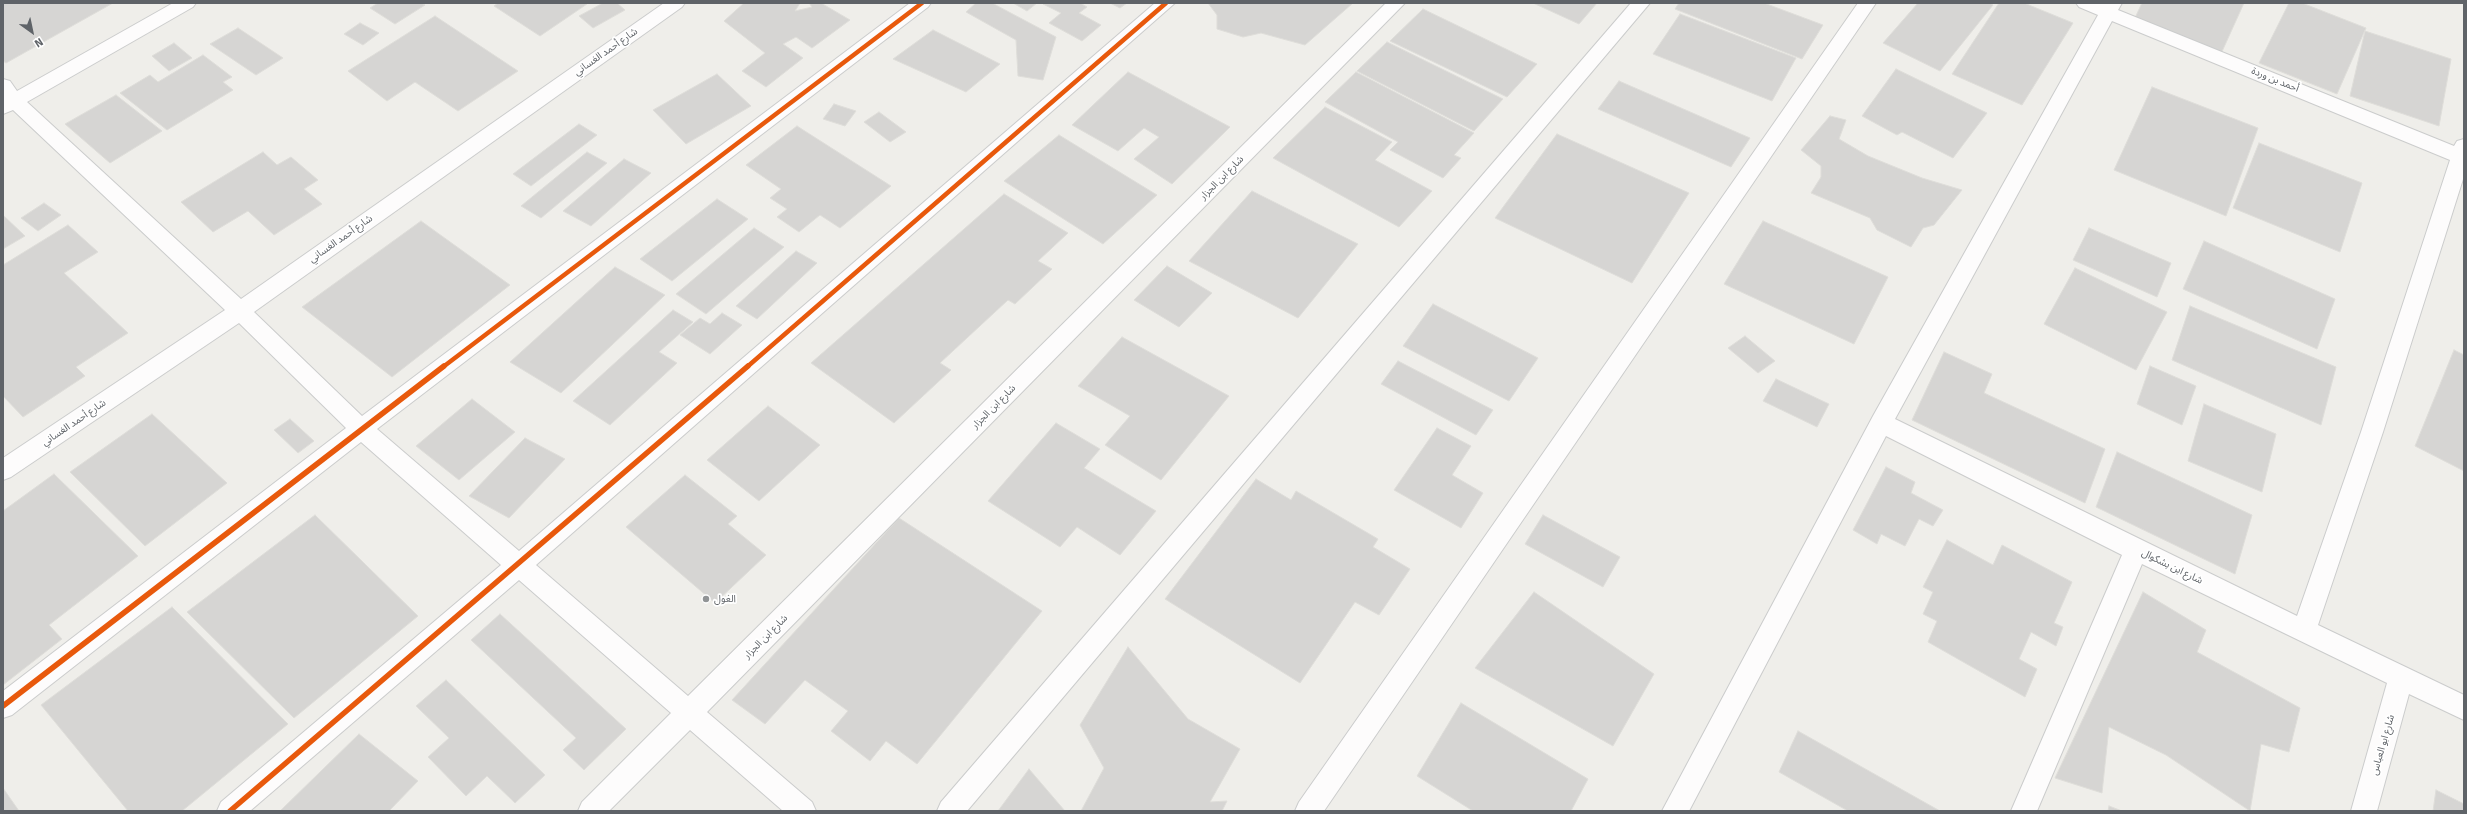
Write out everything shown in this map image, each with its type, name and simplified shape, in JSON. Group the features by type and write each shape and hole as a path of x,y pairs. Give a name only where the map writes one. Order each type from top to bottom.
{"street":[{"path":"187,3 7,98 240,311 360,429 802,811"},
{"name":"شارع أحمد الغساني","path":"3,470 240,311 676,3"},
{"path":"3,706 360,429 922,3"},
{"path":"230,811 519,565 1166,3"},
{"name":"شارع ابن الجزار","path":"591,811 1396,3"},
{"path":"950,811 1641,3"},
{"path":"1308,811 1867,3"},
{"name":"أحمد بن وردة","path":"2085,3 2111,8 2463,153"},
{"path":"1675,811 1881,423 2111,8"},
{"path":"2304,631 2463,153"},
{"name":"شارع ابن بشكوال","path":"1881,423 2136,550 2464,708"},
{"path":"2024,811 2136,550"},
{"name":"شارع ابو العباس","path":"2364,811 2402,678"}],"building":[{"path":"3,3 113,3 6,63 3,61"},
{"path":"378,3 421,3 425,5 395,24 370,8"},
{"path":"498,3 587,4 540,36 494,6"},
{"path":"603,3 617,3 625,10 593,28 579,16"},
{"path":"744,3 800,3 795,11 812,7 809,3 821,3 850,20 812,48 796,37 783,44 803,58 766,87 742,71 765,53 724,21"},
{"path":"976,3 992,3 1056,37 1043,80 1018,76 1016,40 966,12"},
{"path":"1013,3 1037,3 1027,11"},
{"path":"1080,3 1087,7 1079,13 1101,25 1082,41 1049,23 1061,13 1043,4"},
{"path":"1110,3 1127,3 1120,8"},
{"path":"1208,3 1353,3 1305,45 1261,33 1243,37 1217,29 1217,15"},
{"path":"1533,3 1597,3 1579,24"},
{"path":"1679,3 1764,3 1823,25 1802,59 1675,9"},
{"path":"1918,3 1990,3 1993,5 1940,71 1883,43"},
{"path":"1999,3 2024,3 2073,23 2022,105 1952,74"},
{"path":"2142,3 2244,3 2220,56 2133,22"},
{"path":"2289,3 2302,3 2366,28 2337,94 2259,63"},
{"path":"1423,9 1537,64 1507,97 1390,41"},
{"path":"1680,14 1796,58 1772,101 1653,54"},
{"path":"435,16 518,71 458,111 415,82 387,101 348,71"},
{"path":"360,23 379,33 363,45 344,34"},
{"path":"238,28 283,58 256,75 210,44"},
{"path":"933,30 1000,64 966,92 893,59"},
{"path":"2365,31 2451,59 2439,126 2350,96"},
{"path":"1387,42 1503,99 1474,131 1357,71"},
{"path":"174,43 192,58 169,71 152,56"},
{"path":"203,55 232,77 223,82 233,90 167,130 120,93 150,75 158,82"},
{"path":"1896,69 1987,113 1953,158 1902,132 1897,135 1862,116"},
{"path":"1128,72 1230,127 1172,184 1134,159 1159,137 1144,128 1118,151 1072,125"},
{"path":"1356,72 1474,133 1454,155 1461,158 1443,178 1390,150 1398,142 1325,102"},
{"path":"717,74 751,106 686,144 653,110"},
{"path":"1619,81 1750,138 1731,167 1598,109"},
{"path":"2152,87 2258,128 2226,216 2114,170"},
{"path":"116,95 162,131 110,163 65,124"},
{"path":"834,104 856,111 845,126 823,119"},
{"path":"1325,107 1392,142 1375,160 1432,191 1399,227 1273,158"},
{"path":"879,112 906,132 890,142 864,122"},
{"path":"1830,116 1846,120 1839,139 1868,156 1922,178 1962,190 1934,225 1923,228 1911,247 1877,230 1870,218 1811,193 1821,177 1821,166 1801,150"},
{"path":"579,124 597,135 531,186 513,174"},
{"path":"797,126 891,186 840,228 820,215 799,232 777,217 787,209 770,198 781,189 746,165"},
{"path":"1557,134 1689,193 1632,283 1495,218"},
{"path":"1059,135 1157,195 1103,244 1004,181"},
{"path":"2259,143 2362,183 2340,252 2233,208"},
{"path":"263,152 277,165 291,157 318,180 304,189 322,204 274,235 248,211 213,232 181,202"},
{"path":"587,152 607,163 541,218 521,206"},
{"path":"624,159 651,173 591,226 563,211"},
{"path":"1252,191 1358,244 1298,318 1189,261"},
{"path":"1004,194 1068,233 1038,261 1052,269 1015,304 1008,300 940,363 951,370 894,423 811,363"},
{"path":"717,199 748,219 672,281 640,259"},
{"path":"44,203 61,215 38,231 21,218"},
{"path":"3,215 25,236 3,249"},
{"path":"421,221 510,285 392,377 302,307"},
{"path":"1763,221 1888,277 1854,344 1724,284"},
{"path":"68,225 98,252 64,273 128,333 76,367 85,376 23,417 3,396 3,265"},
{"path":"754,228 784,247 706,314 676,294"},
{"path":"2089,228 2171,263 2157,297 2073,260"},
{"path":"2204,241 2335,299 2317,349 2183,289"},
{"path":"796,251 817,263 757,319 736,306"},
{"path":"1167,266 1212,293 1179,327 1134,300"},
{"path":"615,267 665,295 561,393 510,362"},
{"path":"2075,268 2167,312 2136,370 2044,324"},
{"path":"1433,304 1538,358 1509,401 1403,346"},
{"path":"2190,306 2336,367 2321,425 2172,360"},
{"path":"673,310 693,322 659,352 677,363 610,425 573,401"},
{"path":"722,313 742,325 710,354 680,335 700,318 710,324"},
{"path":"1745,336 1775,361 1758,373 1728,348"},
{"path":"1122,337 1229,396 1161,480 1105,445 1130,416 1078,386"},
{"path":"2454,350 2464,355 2464,471 2415,446"},
{"path":"1944,352 1992,374 1984,393 2105,449 2085,503 1912,420"},
{"path":"1398,361 1493,410 1476,435 1381,384"},
{"path":"2150,366 2196,386 2182,425 2137,404"},
{"path":"1776,379 1829,404 1817,427 1763,401"},
{"path":"472,399 515,432 459,480 416,446"},
{"path":"2204,404 2276,434 2262,492 2188,461"},
{"path":"768,406 820,445 759,501 707,460"},
{"path":"152,414 227,483 145,546 70,472"},
{"path":"290,419 314,441 298,453 274,430"},
{"path":"1056,423 1100,449 1084,468 1156,511 1120,555 1077,527 1060,547 988,501"},
{"path":"1437,428 1471,446 1452,475 1483,493 1461,528 1394,490"},
{"path":"525,438 565,459 509,518 469,496"},
{"path":"2117,452 2252,515 2235,574 2096,507"},
{"path":"1886,467 1915,482 1911,493 1943,510 1933,526 1919,519 1905,546 1881,534 1877,544 1853,530"},
{"path":"54,474 138,556 49,625 62,639 3,685 3,511"},
{"path":"685,475 737,516 728,524 766,555 715,603 626,527"},
{"path":"1256,479 1291,500 1296,491 1378,539 1373,547 1410,569 1379,615 1355,602 1300,683 1165,599"},
{"path":"315,515 418,616 294,718 187,612"},
{"path":"1543,515 1620,557 1603,587 1525,544"},
{"path":"899,518 1042,611 917,764 886,741 870,761 831,731 848,711 805,680 765,724 732,700"},
{"path":"1947,540 1993,565 2002,545 2072,582 2054,623 2063,627 2056,646 2031,632 2019,659 2037,669 2025,697 1928,642 1937,621 1923,614 1933,592 1923,587"},
{"path":"1534,592 1654,674 1613,746 1475,668"},
{"path":"2143,592 2206,630 2197,652 2300,708 2289,752 2261,744 2250,811 2166,755 2109,727 2102,793 2055,778"},
{"path":"172,607 288,724 182,811 128,811 41,705"},
{"path":"500,614 626,729 584,770 563,750 576,738 471,640"},
{"path":"1128,647 1188,719 1240,749 1210,802 1227,801 1222,811 1081,811 1104,768 1080,725"},
{"path":"446,680 545,775 515,803 487,776 466,796 428,757 449,738 416,706"},
{"path":"1461,703 1588,779 1571,811 1473,811 1417,776"},
{"path":"1798,731 1940,811 1848,811 1779,772"},
{"path":"359,734 418,781 389,811 280,811"},
{"path":"1029,769 1065,811 998,811"},
{"path":"3,788 19,811 3,811"},
{"path":"2436,790 2464,804 2464,811 2433,811"},
{"path":"2109,806 2122,811 2108,811"}],"cycle path":[{"path":"3,706 361,429 922,3"},
{"path":"230,811 519,565 1166,3"}],"place":[{"name":"الغول","path":"706,599"}]}
